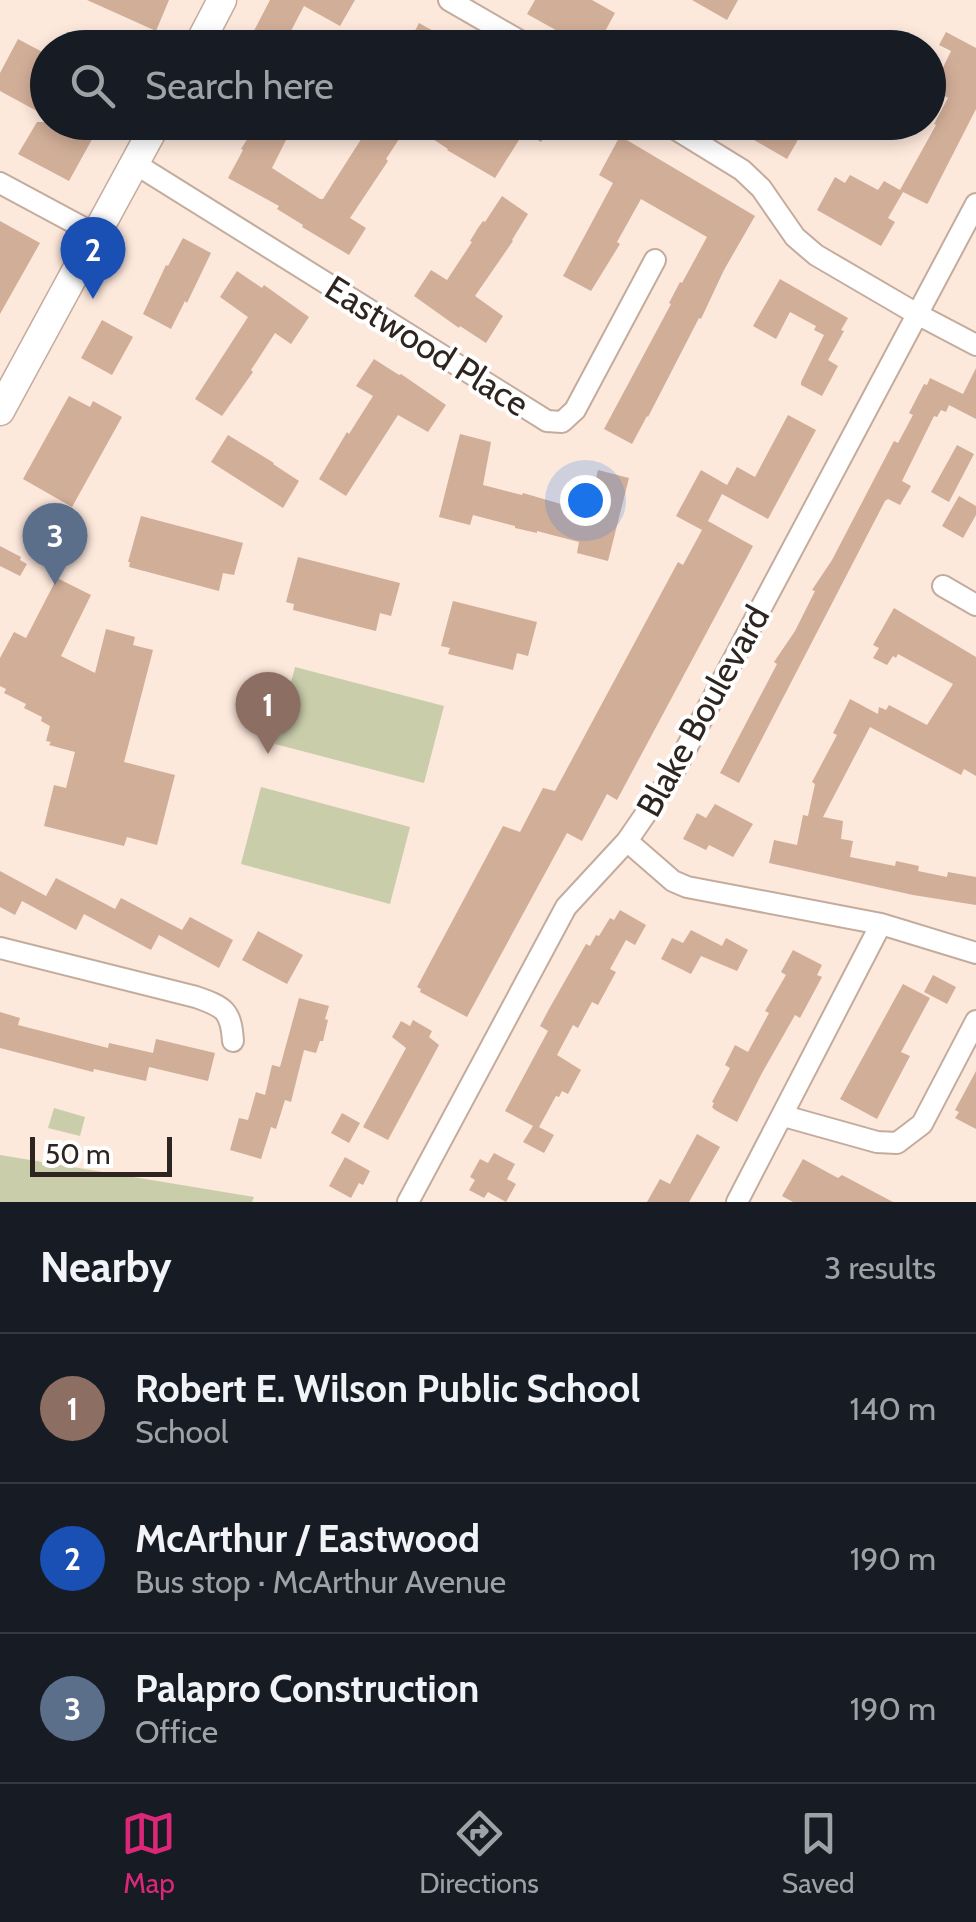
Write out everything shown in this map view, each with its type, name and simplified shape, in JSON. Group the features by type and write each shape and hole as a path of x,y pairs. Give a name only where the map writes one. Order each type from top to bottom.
{"main road":[{"path":"206,30 222,0"},
{"path":"0,411 146,140"}],"street":[{"path":"449,0 501,30"},
{"path":"693,140 742,170 761,188 796,237 816,255 976,344"},
{"name":"Eastwood Place","path":"134,163 547,421 562,422 576,410 656,260"},
{"path":"0,182 95,234"},
{"name":"Blake Boulevard","path":"408,1202 566,907 628,841 671,777 976,204"},
{"path":"943,586 976,605"},
{"path":"628,841 672,881 686,887 881,924 976,953"},
{"path":"737,1202 881,924"},
{"path":"0,948 212,1002 228,1012 233,1041"},
{"path":"784,1116 876,1142 897,1142 922,1124 968,1058 976,1022"}],"green space":[{"path":"295,667 444,706 424,783 275,744"},
{"path":"261,787 410,827 390,904 241,864"},
{"path":"54,1108 85,1117 80,1136 48,1128"},
{"path":"0,1155 254,1197 252,1202 0,1202"}],"building":[{"path":"87,0 169,0 154,30"},
{"path":"270,0 355,0 340,26 304,6 291,30 254,30"},
{"path":"535,0 592,0 615,13 606,30 556,30 527,14"},
{"path":"692,0 738,0 727,20"},
{"path":"946,32 976,48 976,109 928,203 903,192 888,218 895,222 881,246 817,210 835,177 845,183 850,175 878,190 884,181 900,190 928,140 946,140 946,61 951,51 946,48"},
{"path":"18,39 30,45 30,107 0,91 0,73"},
{"path":"30,134 30,140 92,140 69,181 18,154"},
{"path":"247,140 286,140 272,168 323,199 361,140 398,140 350,218 366,228 349,255 302,227 277,209 279,206 228,178"},
{"path":"434,140 519,140 495,178"},
{"path":"618,140 627,140 755,216 632,444 604,429 707,237 641,199 617,242 620,244 591,291 563,276 613,183 599,175"},
{"path":"754,140 798,140 787,159"},
{"path":"502,196 528,214 475,296 503,316 486,343 414,296 431,270 447,280"},
{"path":"0,221 40,243 0,314"},
{"path":"183,238 211,253 171,329 143,314"},
{"path":"237,271 309,317 291,344 275,333 222,416 195,399 248,317 220,297"},
{"path":"780,279 848,318 828,360 838,366 822,396 801,385 824,335 814,330 816,326 790,312 776,339 753,326"},
{"path":"102,320 133,337 112,375 81,358"},
{"path":"374,359 446,405 428,432 398,415 346,496 319,479 373,396 356,386"},
{"path":"976,368 976,419 949,405 946,412 941,410 934,416 902,481 911,486 900,505 885,501 739,783 720,773 777,664 774,662 795,631 815,591 812,590 832,560 894,441 898,443 913,415 909,413 924,384 930,378 963,394"},
{"path":"69,396 90,407 93,401 122,417 72,507 23,479"},
{"path":"788,415 816,430 768,519 722,494 708,521 753,546 617,800 607,794 582,841 567,833 467,1017 420,992 417,987 503,826 520,832 543,788 555,791 678,562 683,565 702,530 676,516 701,470 727,485 737,467 755,477"},
{"path":"460,434 491,442 483,485 585,511 598,470 629,478 608,561 577,553 579,542 537,531 473,515 470,525 439,517"},
{"path":"228,435 299,481 283,508 211,462"},
{"path":"957,445 974,454 949,502 931,492"},
{"path":"959,496 976,506 976,515 963,538 942,526"},
{"path":"141,516 243,543 234,575 223,573 219,591 129,567"},
{"path":"0,546 27,564 20,576 0,566"},
{"path":"298,557 400,583 391,616 380,613 376,631 293,610 294,604 286,602"},
{"path":"57,578 91,595 61,656 95,673 106,629 135,637 133,645 153,650 124,762 175,775 157,845 127,837 124,846 44,826 54,785 66,788 75,752 49,745 51,742 46,741 50,726 24,708 26,704 4,693 6,689 0,686 0,658 14,632 26,638"},
{"path":"453,601 537,622 528,656 517,653 513,670 448,654 450,648 441,646"},
{"path":"894,608 976,657 976,776 964,769 961,775 870,727 823,817 843,821 841,839 853,841 850,857 895,866 896,861 947,877 948,872 976,877 976,905 769,863 774,840 797,845 803,815 808,816 815,784 812,782 837,735 833,733 850,699 878,714 879,707 886,710 889,705 927,725 953,684 898,654 887,665 873,658 879,648 873,645"},
{"path":"715,804 753,824 733,857 709,845 706,850 683,839 697,813 706,818"},
{"path":"0,871 46,896 56,878 115,909 121,898 182,930 190,917 233,940 219,968 159,935 151,950 84,914 76,930 22,901 15,915 0,907"},
{"path":"620,910 646,925 635,945 626,940 610,969 616,972 598,1005 592,1002 578,1028 573,1025 557,1055 581,1070 568,1094 562,1091 556,1096 539,1127 554,1135 544,1153 523,1142 533,1126 505,1111 548,1031 540,1026 586,944 590,946"},
{"path":"691,930 722,946 726,938 748,950 737,971 701,956 691,974 661,959 672,938 683,943"},
{"path":"258,931 303,955 287,984 242,960"},
{"path":"793,950 822,965 817,975 822,977 800,1018 795,1015 737,1122 715,1110 712,1102 730,1068 725,1065 735,1045 748,1052 769,1013 765,1011 786,975 781,972"},
{"path":"933,975 956,987 947,1004 924,992"},
{"path":"903,984 930,998 901,1052 910,1056 877,1119 840,1099"},
{"path":"299,998 329,1006 323,1041 316,1053 304,1050 291,1102 285,1100 261,1159 230,1150 239,1118 248,1120 256,1092 265,1095 272,1065 280,1067"},
{"path":"0,1012 20,1018 18,1025 108,1048 109,1043 153,1053 156,1039 215,1053 208,1081 149,1067 146,1081 0,1048"},
{"path":"413,1020 432,1031 429,1037 439,1045 388,1140 363,1127 406,1048 392,1037 401,1021 410,1026"},
{"path":"976,1071 976,1129 955,1118 959,1112 955,1110"},
{"path":"342,1113 360,1123 349,1143 331,1133"},
{"path":"697,1134 720,1147 689,1202 647,1202 660,1179 670,1184"},
{"path":"494,1153 515,1164 507,1179 516,1184 506,1202 488,1192 484,1198 469,1190 475,1180 470,1177 480,1159 488,1163"},
{"path":"345,1157 370,1171 351,1198 329,1186"},
{"path":"803,1159 893,1202 793,1202 782,1196"}],"place":[{"name":"McArthur / Eastwood","path":"93,299"},
{"name":"Palapro Construction","path":"55,585"},
{"name":"Robert E. Wilson Public School","path":"268,754"}]}
